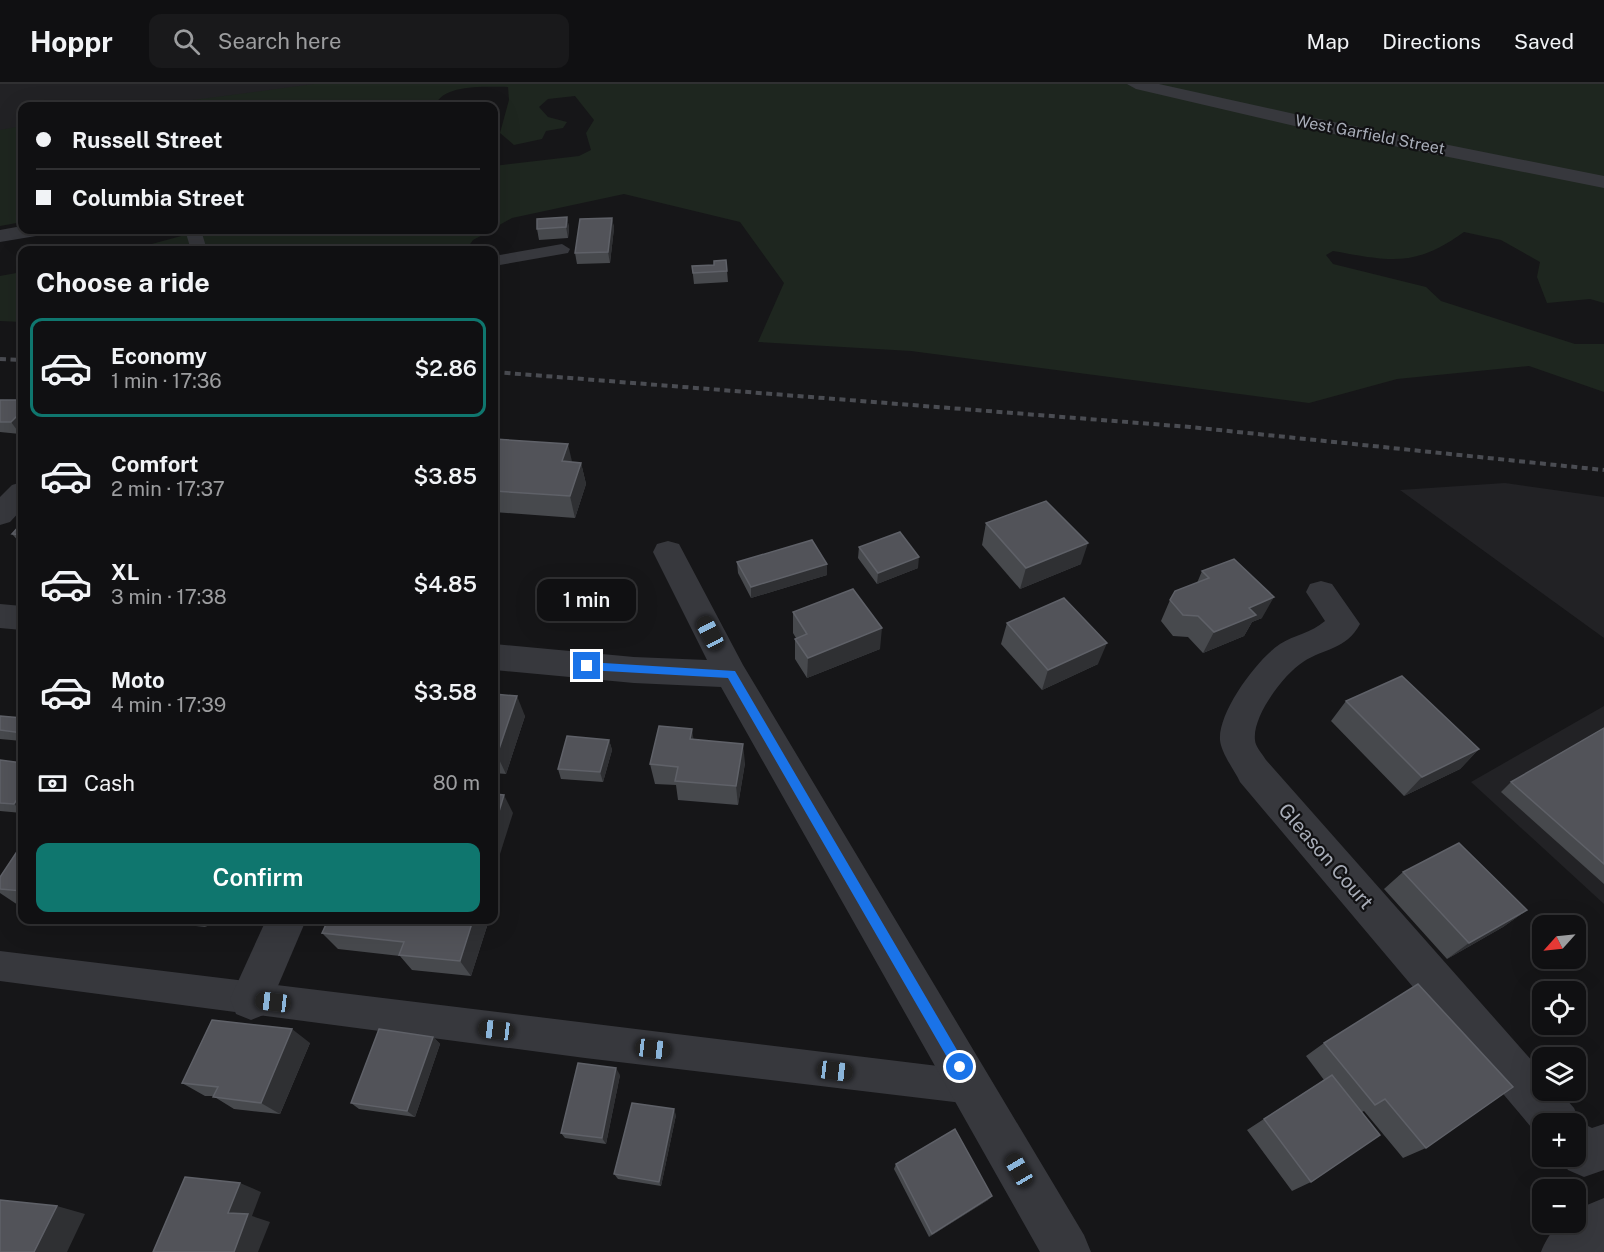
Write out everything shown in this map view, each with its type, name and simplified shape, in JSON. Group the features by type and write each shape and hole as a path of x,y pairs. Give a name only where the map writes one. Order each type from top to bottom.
{"street":[{"name":"West Garfield Street","path":"1136,84 1319,125 1604,182"},
{"path":"0,236 18,233"},
{"path":"0,515 18,496"},
{"path":"668,552 731,674 1067,1252"},
{"name":"Gleason Court","path":"1321,592 1344,624 1324,640 1291,653 1260,685 1242,716 1237,741 1253,771 1548,1113"},
{"path":"0,616 18,618"},
{"path":"498,657 634,670 731,674"},
{"path":"251,999 284,924"},
{"path":"1586,1153 1604,1147"},
{"path":"1565,1252 1604,1222"}],"lane":[{"path":"498,260 562,249"},
{"path":"0,966 971,1087"}],"shaded area":[{"path":"0,84 366,84 239,102 18,102 18,135 0,137"},
{"path":"314,84 1604,84 1604,303 1590,299 1547,303 1537,277 1540,262 1501,240 1464,232 1430,252 1401,259 1333,251 1326,255 1333,264 1426,287 1441,301 1575,344 1604,344 1604,392 1529,366 1397,379 1309,403 911,351 758,342 784,283 740,222 624,194 512,218 498,226 498,166 579,156 591,150 586,133 594,120 575,96 548,99 539,107 548,117 567,122 563,128 546,131 542,139 514,145 500,133 509,100 508,87 476,87 455,90 437,102 178,102"},
{"path":"18,127 18,223 0,226 0,130"},
{"path":"188,234 484,234 473,240 469,246 145,246"},
{"path":"18,273 18,322 0,321 0,276"},
{"path":"1505,483 1604,497 1604,638 1400,490"},
{"path":"1604,706 1604,904 1471,782"}],"building":[{"path":"567,217 566,227 537,229 537,219"},
{"path":"612,218 608,252 575,253 580,219"},
{"path":"726,260 727,271 693,273 692,266 714,265 714,261"},
{"path":"0,400 18,400 18,415 11,422 0,422"},
{"path":"498,439 568,444 562,461 581,463 570,496 498,491"},
{"path":"1046,501 1088,543 1026,568 986,523"},
{"path":"900,532 919,557 878,573 859,547"},
{"path":"812,540 827,564 751,587 737,562"},
{"path":"1234,559 1274,597 1249,608 1256,615 1214,632 1198,616 1183,615 1170,600 1175,591 1209,578 1202,571"},
{"path":"853,589 882,628 808,658 795,639 807,634 793,612"},
{"path":"1064,598 1107,643 1048,670 1007,623"},
{"path":"1402,676 1479,749 1422,777 1346,701"},
{"path":"498,694 517,696 498,752"},
{"path":"0,716 18,718 18,732 0,730"},
{"path":"659,726 692,729 690,739 743,744 736,786 675,781 678,767 650,764"},
{"path":"1604,728 1604,864 1511,782"},
{"path":"567,736 609,740 600,772 558,769"},
{"path":"0,760 18,762 18,798 14,804 0,803"},
{"path":"498,794 504,795 498,815"},
{"path":"1459,843 1527,910 1469,943 1403,872"},
{"path":"18,850 18,891 0,889 0,877"},
{"path":"326,924 472,924 460,961 399,955 404,942 322,933"},
{"path":"1418,984 1513,1087 1426,1148 1385,1099 1375,1105 1324,1043"},
{"path":"212,1020 292,1029 261,1103 213,1097 218,1087 182,1083"},
{"path":"379,1029 433,1037 407,1111 351,1103"},
{"path":"578,1063 616,1068 602,1138 561,1133"},
{"path":"1332,1075 1380,1135 1311,1182 1264,1119"},
{"path":"632,1103 674,1109 659,1182 614,1174"},
{"path":"955,1129 992,1196 932,1234 896,1164"},
{"path":"185,1177 240,1183 228,1213 248,1214 234,1252 153,1252"},
{"path":"0,1200 57,1206 34,1252 0,1252"}],"railway":[{"path":"0,359 18,360"},
{"path":"498,372 1190,427 1604,470"}],"route":[{"path":"587,666 731,674 960,1067"}]}
